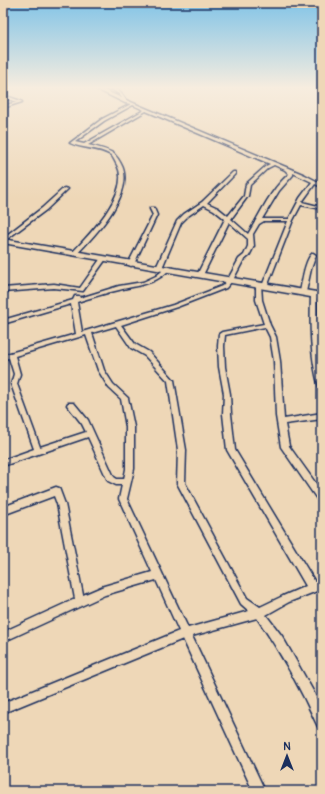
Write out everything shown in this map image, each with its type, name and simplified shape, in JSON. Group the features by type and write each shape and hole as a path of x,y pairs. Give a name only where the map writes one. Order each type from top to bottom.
{"street":[{"path":"74,254 104,220 119,196 122,183 122,171 115,157 97,148 72,143 86,135 98,125"},
{"path":"85,145 120,125"},
{"path":"182,125 322,186"},
{"path":"200,275 228,219 246,196 248,185 267,167 274,164"},
{"path":"3,357 117,324 224,287 230,280 241,260 246,256 251,246 250,234 286,177 291,174 287,170"},
{"path":"3,322 145,283 158,277 163,269 179,222 186,215 204,203 233,173"},
{"path":"314,182 299,203 291,220 262,285 260,300 267,326 273,337 277,361 279,408 285,447 322,499"},
{"path":"4,242 66,189"},
{"path":"204,203 216,209 250,238"},
{"path":"299,203 322,208"},
{"path":"131,264 155,215 152,209"},
{"path":"257,223 263,220 291,220"},
{"path":"4,242 318,295 313,339 316,367 322,387"},
{"path":"303,292 313,255"},
{"path":"103,259 75,301 83,333 111,386 124,398 130,427 130,469 123,499 259,791"},
{"path":"3,290 54,286 81,290"},
{"path":"117,324 133,346 148,354 171,380 182,450 180,483 244,601 259,613 282,647 309,695 322,723"},
{"path":"3,708 186,633 259,613 317,586 231,450 227,414 227,394 222,367 222,334 267,326"},
{"path":"11,354 17,374 14,384 38,451"},
{"path":"70,405 85,422 111,479 116,482 127,482"},
{"path":"282,422 322,416"},
{"path":"3,464 90,434"},
{"path":"3,511 56,491 61,504 80,602"},
{"path":"3,637 104,591 158,575"}]}
